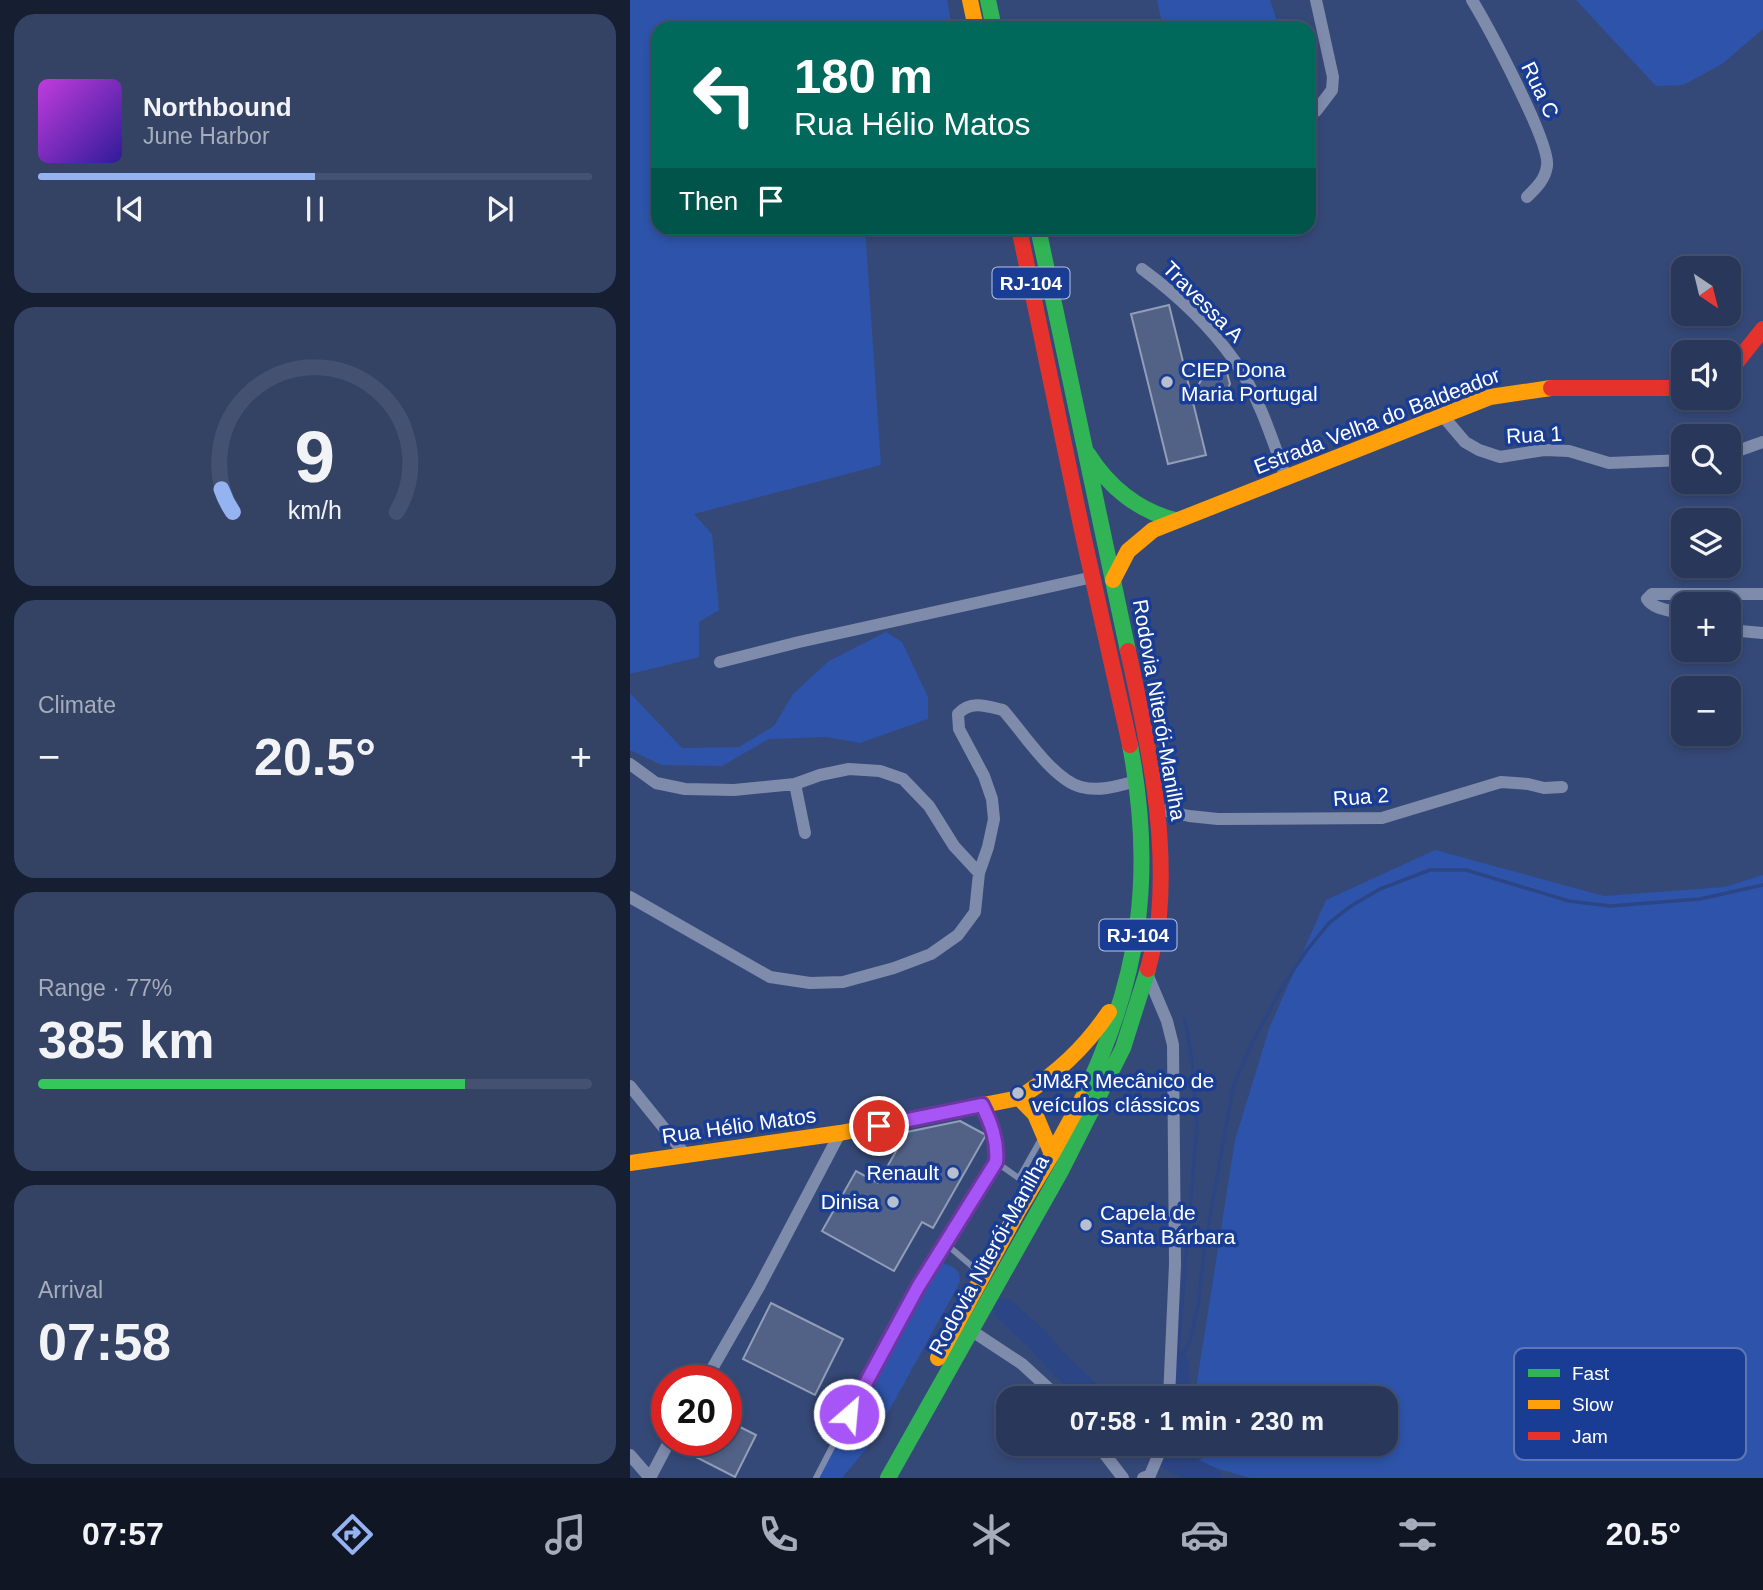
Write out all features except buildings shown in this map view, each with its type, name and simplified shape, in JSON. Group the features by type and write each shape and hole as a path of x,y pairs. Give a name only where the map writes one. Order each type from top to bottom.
{"main road":[{"path":"970,0 974,21"},
{"path":"988,0 992,21"},
{"name":"Rodovia Niterói-Manilha","path":"871,1478 984,1276 1025,1182 1052,1154 1097,1065 1111,1033 1126,983 1136,945 1143,898 1144,858 1136,781 1020,235"},
{"name":"Rodovia Niterói-Manilha","path":"888,1478 1083,1129 1123,1048 1147,975 1157,928 1161,886 1158,809 1149,749 1039,235"},
{"path":"1741,357 1763,329"},
{"name":"Estrada Velha do Baldeador","path":"1114,580 1120,561 1129,548 1153,530 1490,397 1519,390 1562,385 1671,388"},
{"path":"1083,442 1092,461 1117,488 1147,511 1161,518 1175,520"},
{"path":"1052,1154 1035,1114 1019,1098 1074,1059 1104,1019 1126,983"},
{"name":"Rua Hélio Matos","path":"630,1163 684,1153 839,1133 1019,1098"}],"street":[{"path":"1316,0 1333,77 1332,90 1316,111"},
{"name":"Rua C","path":"1472,0 1535,121 1548,154 1548,166 1543,181 1527,197"},
{"name":"Travessa A","path":"1142,269 1207,327 1235,361 1266,422 1286,478"},
{"name":"Rua 1","path":"1441,415 1465,442 1500,457 1544,450 1569,451 1609,463 1671,461"},
{"path":"1741,450 1763,442"},
{"path":"720,662 1093,577"},
{"path":"1671,594 1652,594 1647,599 1658,608 1671,611"},
{"path":"1741,594 1763,594"},
{"path":"1741,630 1763,633"},
{"path":"630,897 770,976 810,982 843,982 894,968 931,954 958,935 975,912 979,873 994,820 992,799 984,776 959,729 958,714 964,708 971,705 1003,710 1055,772 1078,787 1096,789 1136,781"},
{"path":"630,764 656,783 685,789 733,790 794,784 849,769 880,771 903,779 929,806 954,846 979,873"},
{"name":"Rua 2","path":"1158,809 1218,819 1382,818 1501,782 1544,788 1562,787"},
{"path":"794,784 805,833"},
{"path":"1147,975 1167,1021 1173,1045 1175,1264 1170,1386"},
{"path":"630,1086 684,1153"},
{"path":"714,1365 759,1287 839,1133"},
{"path":"972,1331 1022,1364 1046,1386"},
{"path":"630,1455 650,1478 662,1456"},
{"path":"1106,1456 1123,1478"},
{"path":"1150,1477 1159,1456"},
{"path":"895,1463 904,1478"}],"lane":[{"path":"816,1478 894,1328 996,1162 998,1150 982,1105"},
{"path":"996,1162 1025,1182 1045,1134"},
{"path":"946,1244 984,1276"}],"shaded area":[{"path":"630,0 947,0 951,21 651,21 651,235 865,235 881,465 694,514 712,534 719,610 699,622 699,657 630,674"},
{"path":"1157,0 1270,0 1277,21 1162,21"},
{"path":"1576,0 1763,0 1763,29 1722,64 1683,85 1656,86"},
{"path":"886,632 902,642 928,697 928,719 860,743 827,737 769,739 722,766 662,765 630,750 630,693 682,748 739,747 774,726 793,694 829,661"},
{"path":"1435,850 1604,896 1725,887 1763,875 1763,1478 1250,1478 1195,1462 1207,1456 1398,1456 1398,1386 1196,1386 1235,1140 1270,1026 1326,900"},
{"path":"943,1263 957,1270 959,1284 881,1425 866,1449 842,1478 818,1478 935,1264"}],"waterway":[{"path":"1177,1364 1190,1341 1198,1305 1205,1245 1233,1087 1251,1045 1284,984 1329,923 1380,889 1430,870 1466,870 1569,901 1610,906 1700,899 1763,885"},
{"path":"1177,1361 1197,1126 1192,1061 1185,1019"},
{"path":"1005,1310 1082,1386"},
{"path":"1177,1364 1178,1386"},
{"path":"1167,1456 1210,1478"}],"traffic: fast":[{"path":"988,0 992,21"},
{"path":"1039,235 1128,651"},
{"path":"1088,454 1105,477 1125,496 1136,504 1175,520"},
{"path":"1082,1099 1102,1055 1117,1011 1137,926 1141,839 1130,745"},
{"path":"888,1478 1062,1169 1123,1048 1148,969"}],"traffic: slow":[{"path":"970,0 974,21"},
{"path":"1113,580 1128,551 1153,530 1490,397 1551,388"},
{"path":"1052,1154 1035,1114 1019,1098 1068,1060 1090,1038 1109,1012"},
{"path":"630,1163 840,1133 1019,1098"},
{"path":"938,1358 1082,1099"}],"traffic: jam":[{"path":"1020,235 1130,745"},
{"path":"1741,357 1763,329"},
{"path":"1551,388 1671,388"},
{"path":"1128,651 1148,749 1158,816 1161,882 1158,923 1148,969"}],"place":[{"name":"CIEP Dona Maria Portugal","path":"1167,382"},
{"name":"JM&R Mecânico de veículos clássicos","path":"1018,1093"},
{"name":"Renault","path":"953,1173"},
{"name":"Dinisa","path":"893,1202"},
{"name":"Capela de Santa Bárbara","path":"1086,1225"}],"route":[{"path":"849,1414 930,1266 996,1162 998,1150 990,1120 982,1105 879,1126"}]}
